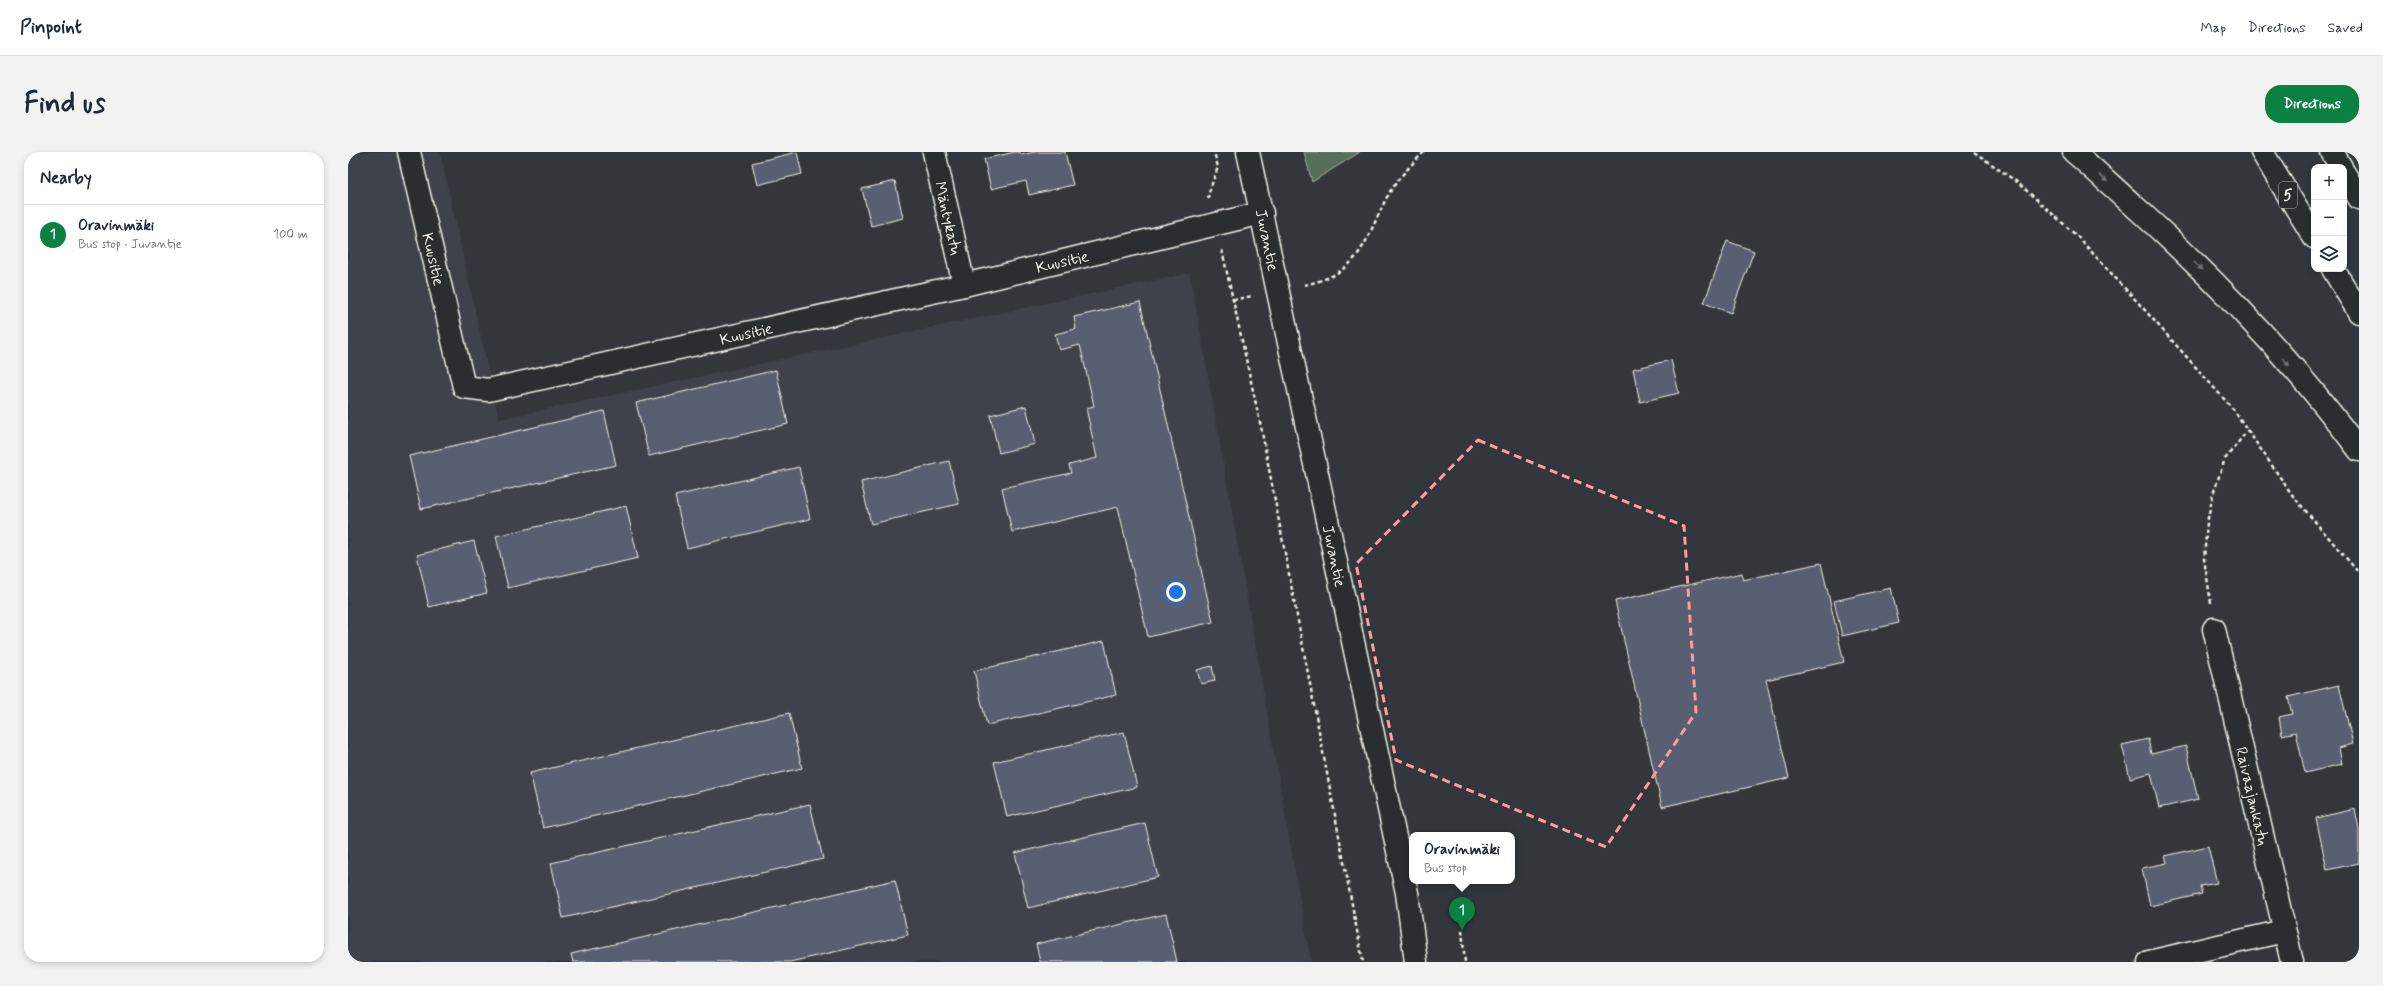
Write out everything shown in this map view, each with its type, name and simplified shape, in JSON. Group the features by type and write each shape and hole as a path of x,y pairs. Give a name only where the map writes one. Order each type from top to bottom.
{"main road":[{"name":"Kuusitie","path":"409,152 464,386 488,390 964,285 1262,213"},
{"name":"Mäntykatu","path":"934,152 964,285"},
{"name":"Juvantie","path":"1248,152 1279,290 1407,894 1416,962"},
{"path":"2074,152 2174,242 2246,315 2334,417 2359,450"},
{"name":"5","path":"2262,152 2313,236"},
{"path":"2332,152 2339,164"},
{"path":"2347,178 2359,198"},
{"path":"2335,272 2359,312"},
{"name":"Raivaajankatu","path":"2214,629 2292,962"},
{"path":"2149,962 2284,931"}],"path":[{"path":"1363,962 1263,434 1233,300 1321,282 1346,269 1368,239 1388,195 1408,168 1424,152"},
{"path":"1974,152 2017,182 2077,236 2233,409 2292,496 2359,574"},
{"path":"2214,629 2204,559 2207,523 2213,494 2225,459 2248,430"},
{"path":"1462,930 1465,962"}],"highlighted area":[{"path":"1478,440 1684,526 1696,712 1606,847 1396,760 1356,564"}],"shaded area":[{"path":"348,152 440,152 499,419 1190,273 1311,962 348,962"}],"green space":[{"path":"1304,152 1360,152 1312,182"}],"building":[{"path":"797,152 802,174 757,185 752,163"},
{"path":"1020,152 1021,155 1035,152 1065,152 1073,185 1029,195 1026,181 991,189 984,159"},
{"path":"895,181 903,218 871,226 862,189"},
{"path":"1727,241 1754,251 1731,313 1704,303"},
{"path":"1140,302 1213,622 1148,637 1118,507 1012,532 1002,488 1071,473 1069,465 1097,458 1086,408 1094,406 1080,345 1059,350 1055,334 1076,329 1074,317"},
{"path":"1671,360 1679,393 1640,402 1633,369"},
{"path":"776,370 788,424 649,456 636,403"},
{"path":"1026,406 1035,444 999,453 990,415"},
{"path":"604,411 616,465 421,509 409,456"},
{"path":"949,461 959,504 871,524 861,482"},
{"path":"799,467 810,519 687,548 675,496"},
{"path":"626,506 638,558 508,588 496,536"},
{"path":"474,541 487,593 429,607 417,555"},
{"path":"1821,563 1844,662 1766,680 1789,778 1662,807 1615,601 1742,573 1743,580"},
{"path":"1891,588 1899,623 1842,636 1834,601"},
{"path":"1104,641 1116,695 987,725 974,671"},
{"path":"1212,666 1215,681 1201,684 1197,670"},
{"path":"2339,685 2353,744 2339,748 2342,764 2305,773 2296,732 2282,735 2279,717 2292,714 2288,697"},
{"path":"789,713 802,768 543,828 530,773"},
{"path":"1124,732 1137,787 1007,817 994,762"},
{"path":"2148,739 2151,754 2186,746 2198,799 2159,808 2151,773 2130,778 2122,745"},
{"path":"810,804 823,859 563,918 551,863"},
{"path":"2355,809 2359,829 2359,863 2327,870 2316,818"},
{"path":"1145,823 1158,877 1028,908 1015,853"},
{"path":"2208,846 2217,883 2200,886 2202,894 2150,906 2142,868 2167,863 2165,856"},
{"path":"895,880 908,935 790,962 573,962 571,954"},
{"path":"1166,914 1177,962 1040,962 1036,944"}],"place":[{"name":"Oravinmäki","path":"1462,930"}]}
